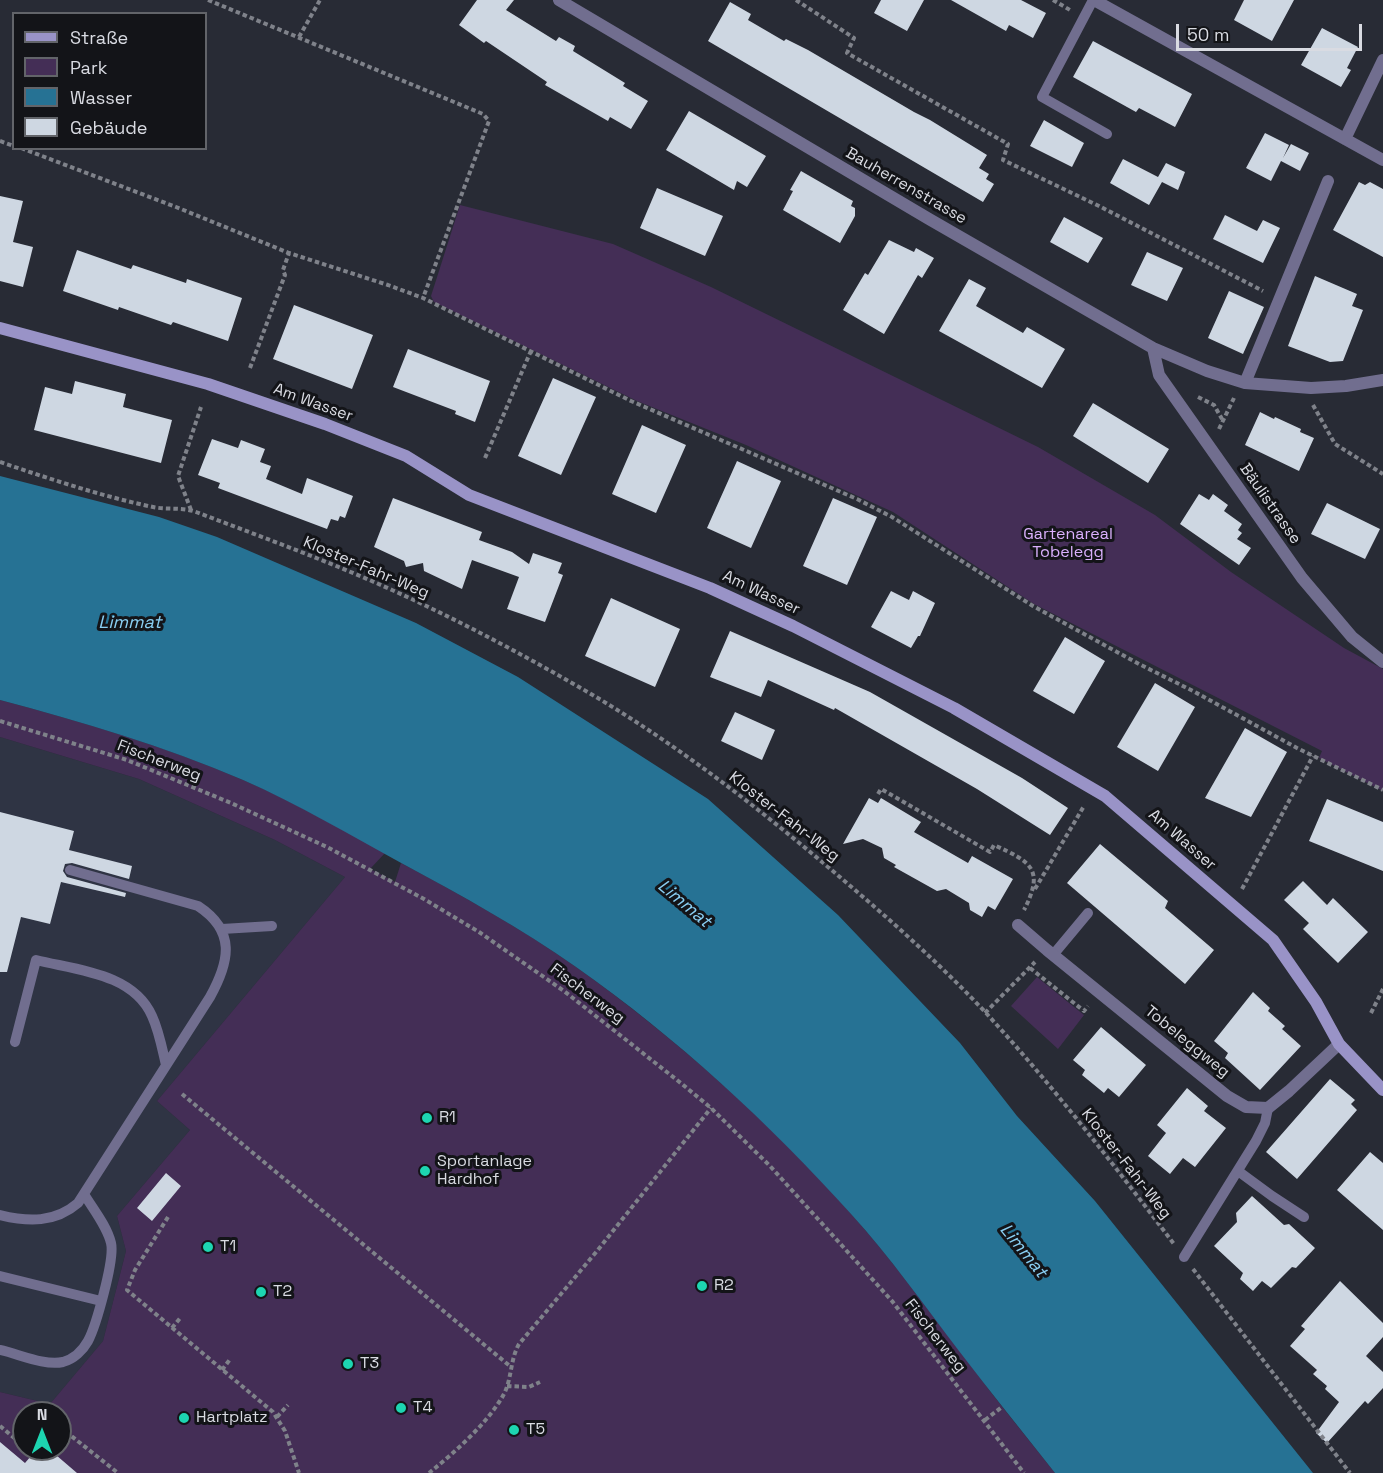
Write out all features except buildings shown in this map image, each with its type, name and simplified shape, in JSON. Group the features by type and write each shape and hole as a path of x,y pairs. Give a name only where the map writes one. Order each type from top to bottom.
{"street":[{"name":"Bauherrenstrasse","path":"559,0 929,219 1154,348 1241,388 1311,388 1346,386 1383,380"},
{"path":"1094,0 1383,160"},
{"path":"1345,139 1383,60"},
{"path":"1241,388 1328,181"},
{"name":"Am Wasser","path":"0,328 208,384 325,424 406,456 469,495 710,588 793,626 954,708 1105,796 1273,940 1316,1002 1339,1044 1383,1090"},
{"name":"Bäulistrasse","path":"1154,348 1159,375 1302,578 1352,637 1383,662"},
{"name":"Tobeleggweg","path":"1018,924 1227,1096 1246,1107 1269,1108"},
{"path":"1269,1108 1339,1044"}],"lane":[{"path":"1094,0 1041,97 1107,134"},
{"path":"0,1215 38,1221 51,1218 70,1210 84,1194 210,997 220,979 226,950 222,930 208,913 186,901 70,870"},
{"path":"1053,955 1088,913"},
{"path":"222,930 272,926"},
{"path":"15,1042 36,960 108,978 135,993 152,1016 166,1065"},
{"path":"1184,1257 1238,1171 1265,1123 1269,1108"},
{"path":"1238,1171 1304,1217"},
{"path":"0,1350 52,1362 63,1362 72,1358 89,1340 101,1301 112,1247 108,1234 84,1194"},
{"path":"0,1276 101,1301"}],"path":[{"path":"208,0 483,114 489,121 423,298"},
{"path":"299,37 320,0"},
{"path":"796,0 854,38 847,53 1008,144 1003,160 1280,299"},
{"path":"26,150 289,253 423,298 530,353 631,401 857,499 892,517 1033,606 1313,756 1383,790"},
{"path":"250,368 285,274 283,270 289,253"},
{"path":"485,458 530,353"},
{"path":"1225,415 1241,388"},
{"path":"1311,401 1335,444 1383,474"},
{"path":"191,510 178,476 201,407"},
{"name":"Kloster-Fahr-Weg","path":"0,462 62,483 156,508 191,510 393,591 498,642 582,688 677,750 751,803 812,852 904,932 985,1013 1105,1153 1350,1473"},
{"name":"Fischerweg","path":"0,721 127,760 327,847 395,882 479,932 605,1022 711,1108 771,1166 892,1301 1024,1473"},
{"path":"1242,890 1313,756"},
{"path":"879,794 881,789 990,852 994,845 1020,857 1027,862 1033,874 1033,892"},
{"path":"1024,911 1084,806"},
{"path":"985,1013 1040,958"},
{"path":"1030,968 1084,1011 1092,1000"},
{"path":"1371,1012 1383,989"},
{"path":"182,1094 512,1368"},
{"path":"429,1473 468,1438 500,1400 507,1386 519,1344 597,1251 711,1108"},
{"path":"168,1218 135,1270 127,1290 268,1408 277,1418 288,1440 299,1473"},
{"path":"172,1328 181,1317"},
{"path":"222,1370 231,1358"},
{"path":"507,1386 529,1387 540,1382"},
{"path":"277,1418 288,1405"},
{"path":"985,1420 1002,1407"},
{"path":"0,1426 12,1436"},
{"path":"72,1437 118,1473"}],"shaded area":[{"path":"0,737 139,779 275,840 345,877 157,1101 190,1130 117,1216 126,1251 103,1341 53,1401 38,1401 0,1392"}],"green space":[{"name":"Gartenareal Tobelegg","path":"460,205 613,244 711,287 1038,447 1155,515 1231,572 1344,648 1383,669 1383,791 1319,758 1322,751 1034,604 893,512 746,445 637,401 434,302 431,296"},
{"name":"Sportanlage Hardhof","path":"0,700 184,756 297,805 385,853 370,869 395,882 401,863 534,939 613,994 722,1084 790,1148 822,1182 883,1251 1055,1473 0,1473 0,1392 38,1401 12,1401 12,1461 72,1461 72,1401 53,1401 103,1341 126,1251 117,1216 190,1130 157,1101 345,877 275,840 139,779 0,737"},
{"path":"1037,977 1084,1015 1058,1049 1011,1006"}],"water":[{"name":"Limmat","path":"0,476 159,517 217,537 416,623 518,677 708,799 838,915 960,1043 1017,1116 1095,1201 1313,1473 1055,1473 893,1264 820,1180 721,1083 613,994 534,939 491,913 324,820 263,789 153,746 0,700"}],"place":[{"name":"R1","path":"427,1118"},
{"name":"Sportanlage Hardhof","path":"425,1171"},
{"name":"T1","path":"208,1247"},
{"name":"R2","path":"702,1286"},
{"name":"T2","path":"261,1292"},
{"name":"T3","path":"348,1364"},
{"name":"T4","path":"401,1408"},
{"name":"Hartplatz","path":"184,1418"},
{"name":"T5","path":"514,1430"}]}
